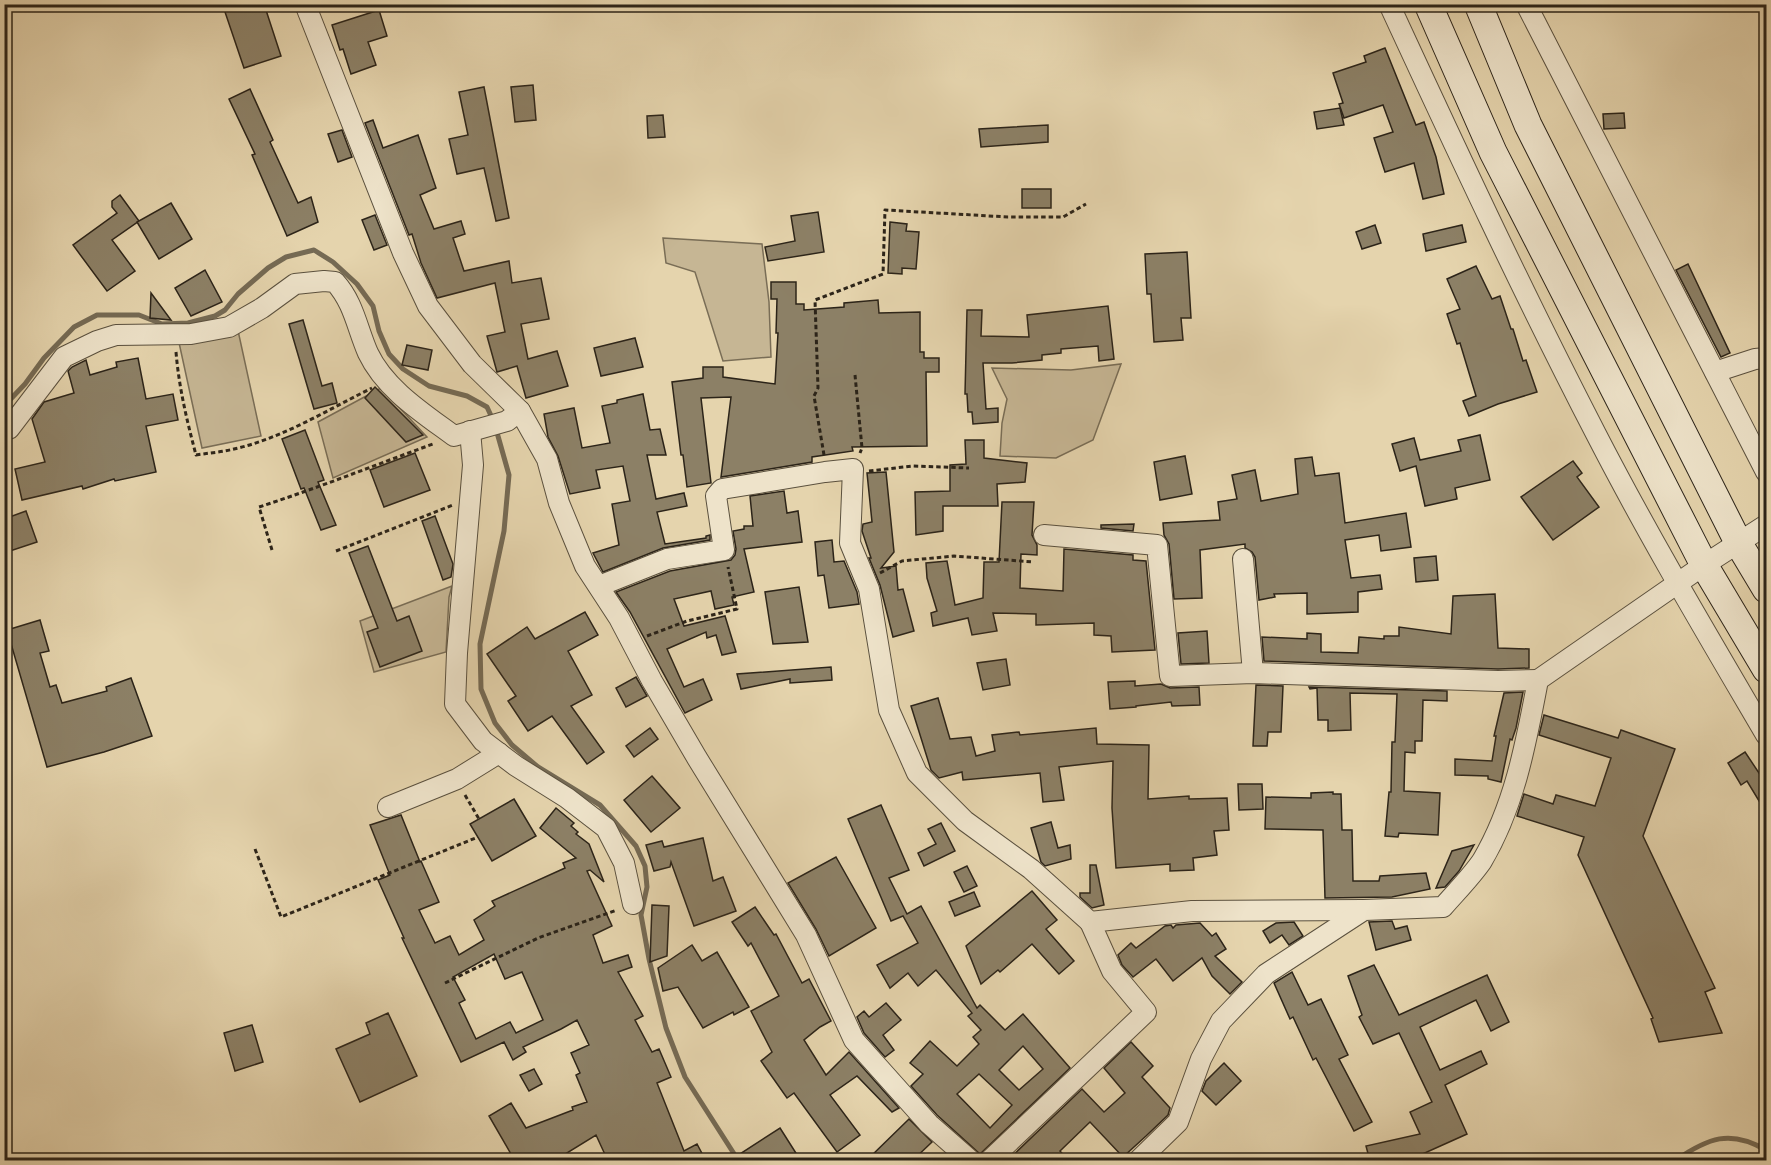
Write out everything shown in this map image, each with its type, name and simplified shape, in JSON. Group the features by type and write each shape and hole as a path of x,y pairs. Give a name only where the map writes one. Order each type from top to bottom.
{"main road":[{"path":"1428,4 1493,152 1704,565 1767,669"},
{"path":"1478,4 1528,125 1739,544 1767,590"}],"street":[{"path":"305,4 403,253 428,306 547,459 559,503 585,566 619,618 697,758 806,935 854,1040 929,1124 970,1161"},
{"path":"1389,4 1497,236 1596,435 1677,583 1767,735"},
{"path":"1526,4 1767,472"},
{"path":"4,430 9,429 64,357 97,341 116,335 191,334 229,327 262,308 294,284 335,282 346,294 369,354 387,380 416,408 462,433 474,465 457,653 455,704 483,741 516,766 567,798 606,828 624,863 633,904"},
{"path":"1715,372 1755,359 1767,358"},
{"path":"462,433 513,416"},
{"path":"598,586 667,559 724,550 716,496 722,489 853,469 850,543 869,589 890,710 917,773 964,821 1031,869 1090,922 1112,971 1146,1012 990,1161"},
{"path":"1044,536 1157,545 1170,676 1253,673 1498,681 1538,680 1677,583 1767,525"},
{"path":"1243,560 1253,673"},
{"path":"1090,922 1192,911 1443,907 1481,862 1506,814 1525,749 1538,680"},
{"path":"388,807 457,780 498,753"},
{"path":"1139,1161 1178,1122 1201,1059 1221,1021 1266,974 1364,910"}],"path":[{"path":"825,472 822,436 814,396 818,388 815,300 883,274 885,210 1008,217 1064,217 1086,204"},
{"path":"175,334 178,377 196,454 233,450 274,436 387,380"},
{"path":"855,375 862,448 853,469 868,471 913,466 969,468"},
{"path":"272,550 259,507 462,433"},
{"path":"336,551 472,498"},
{"path":"634,648 646,636 687,621 737,609 724,550"},
{"path":"866,581 902,561 954,556 1034,562"},
{"path":"457,780 479,819"},
{"path":"255,849 281,917 478,837"},
{"path":"445,983 538,938 633,904"}],"shaded area":[{"path":"663,238 762,244 769,302 771,357 723,361 695,272 666,263"},
{"path":"237,326 261,436 202,448 178,338"},
{"path":"1121,364 1093,440 1056,458 1000,456 1002,423 1007,399 992,368 1071,370"},
{"path":"381,388 427,437 333,478 318,422"},
{"path":"452,586 449,597 446,652 374,672 360,621"}],"building":[{"path":"238,4 264,4 281,56 244,68 224,9"},
{"path":"379,10 387,36 368,42 376,65 351,74 332,25"},
{"path":"1385,48 1416,125 1424,122 1436,157 1444,194 1423,199 1414,163 1385,172 1374,138 1393,132 1383,105 1344,118 1339,104 1343,103 1333,73 1366,62 1364,56"},
{"path":"533,85 536,120 515,122 511,87"},
{"path":"484,87 509,218 496,221 484,168 457,174 449,139 468,135 459,92"},
{"path":"250,89 273,140 270,142 298,203 311,197 318,222 287,236 252,155 255,154 229,99"},
{"path":"1340,108 1344,125 1317,129 1314,112"},
{"path":"1624,113 1625,128 1604,129 1603,114"},
{"path":"663,115 665,137 648,138 647,116"},
{"path":"373,120 383,148 418,135 436,188 420,195 434,229 461,221 465,234 453,238 464,271 509,261 512,283 541,278 549,319 521,324 528,359 557,351 568,386 526,398 517,366 497,372 487,336 505,332 495,283 437,298 421,263 412,234 409,235 365,123"},
{"path":"1048,125 1048,142 981,147 979,129"},
{"path":"342,130 352,157 338,162 328,134"},
{"path":"1022,189 1051,189 1051,208 1022,208"},
{"path":"120,195 139,221 112,240 135,271 107,291 73,245 117,213 112,207 112,201"},
{"path":"171,203 192,239 159,259 137,222"},
{"path":"818,212 824,252 768,261 765,247 795,241 791,216"},
{"path":"375,215 387,245 374,250 362,220"},
{"path":"890,222 907,224 906,231 919,232 916,269 902,268 902,274 888,273"},
{"path":"1375,225 1381,243 1362,249 1356,232"},
{"path":"1462,225 1466,242 1426,251 1423,234"},
{"path":"1187,252 1191,318 1181,318 1183,340 1154,342 1151,294 1147,294 1145,254"},
{"path":"1688,264 1730,353 1721,357 1676,270"},
{"path":"1476,266 1492,299 1500,296 1523,361 1526,360 1537,392 1469,416 1463,401 1476,396 1460,343 1457,344 1447,314 1460,309 1447,279"},
{"path":"205,270 222,302 191,316 175,288"},
{"path":"771,282 796,282 796,304 804,304 804,310 844,307 844,303 878,300 879,313 920,312 920,352 924,352 924,358 939,358 939,372 926,372 927,446 852,447 853,451 812,457 812,462 721,477 731,397 701,398 711,483 687,487 672,382 703,378 703,367 723,367 723,377 775,384 777,299 771,299"},
{"path":"151,293 171,320 150,318"},
{"path":"1108,306 1114,359 1099,361 1098,346 1061,349 1061,353 1042,355 1042,360 983,363 986,409 998,408 998,422 973,424 972,412 968,412 967,394 965,394 967,310 982,310 981,336 1029,337 1027,315"},
{"path":"303,320 322,386 332,383 337,403 314,409 289,324"},
{"path":"635,338 643,367 601,376 594,348"},
{"path":"407,345 432,350 428,370 402,365"},
{"path":"138,358 146,399 173,394 178,420 146,426 156,472 22,500 15,469 45,462 32,419 44,402 74,393 68,371 86,360 90,375 117,367 116,362"},
{"path":"375,387 423,435 406,442 365,398"},
{"path":"643,394 650,430 660,429 666,455 647,455 656,499 684,493 687,506 657,512 665,544 706,538 710,535 710,540 663,548 603,572 593,553 619,545 612,504 630,501 623,466 596,470 600,488 570,494 558,456 548,437 544,414 574,408 582,448 610,443 602,406"},
{"path":"305,430 324,480 318,482 336,525 321,530 304,488 301,489 282,439"},
{"path":"1480,435 1490,480 1455,488 1457,499 1425,506 1416,466 1400,471 1392,444 1414,438 1420,460 1461,451 1458,440"},
{"path":"965,440 984,440 984,458 1027,463 1025,482 997,484 998,506 943,506 943,531 916,535 915,492 950,491 950,465 966,464"},
{"path":"415,453 430,490 384,507 370,470"},
{"path":"1185,456 1192,494 1160,500 1154,462"},
{"path":"1312,457 1315,476 1339,473 1345,523 1406,513 1411,547 1381,551 1379,535 1345,540 1351,578 1380,575 1382,589 1358,592 1358,612 1307,614 1307,593 1274,594 1275,597 1259,600 1255,557 1245,548 1245,544 1200,550 1202,598 1174,599 1169,544 1164,535 1163,523 1220,520 1218,502 1237,499 1232,475 1255,470 1261,501 1298,494 1295,459"},
{"path":"1573,461 1582,473 1577,477 1599,507 1553,540 1521,497"},
{"path":"886,472 894,552 881,568 896,566 898,590 903,589 914,631 893,637 880,585 869,558 871,558 862,531 863,524 872,522 867,473"},
{"path":"784,491 787,513 798,511 802,542 744,549 754,592 732,597 734,605 715,609 711,591 674,599 684,626 725,616 736,652 722,655 716,635 707,638 706,632 667,649 684,687 703,679 712,700 685,713 630,612 616,592 670,571 731,560 736,549 733,531 744,529 744,526 753,526 750,496"},
{"path":"1002,502 1034,502 1032,535 1037,545 1037,555 1021,554 1020,588 1063,591 1064,549 1133,555 1133,560 1146,561 1155,650 1112,652 1111,636 1094,635 1094,623 1036,625 1036,614 993,613 997,631 972,635 968,618 933,626 931,613 937,611 927,578 926,563 947,561 955,605 983,598 984,562 999,562"},
{"path":"26,511 37,542 4,553 4,519"},
{"path":"435,516 453,564 451,577 443,580 422,521"},
{"path":"1134,524 1133,531 1101,528 1101,525"},
{"path":"832,540 834,562 844,561 857,592 859,604 829,608 824,575 818,576 815,542"},
{"path":"368,546 397,621 409,616 422,651 380,667 367,632 378,628 349,553"},
{"path":"1436,556 1438,580 1416,582 1414,558"},
{"path":"799,587 808,642 773,644 765,592"},
{"path":"1495,594 1498,648 1529,649 1529,668 1498,669 1264,661 1262,637 1307,639 1307,633 1321,634 1321,652 1358,653 1359,637 1384,639 1384,636 1399,636 1399,627 1451,634 1453,596"},
{"path":"585,612 598,635 568,651 592,695 571,706 604,752 587,764 552,716 528,731 508,701 516,696 487,654 527,627 535,639"},
{"path":"40,620 49,651 40,653 50,687 56,685 62,703 107,691 106,687 131,678 152,736 47,767 7,630"},
{"path":"1207,631 1209,663 1181,664 1178,633"},
{"path":"1006,659 1010,685 983,690 977,663"},
{"path":"831,667 832,680 790,683 790,679 741,689 737,674"},
{"path":"636,677 647,696 626,707 616,688"},
{"path":"1135,681 1135,686 1161,684 1170,688 1199,687 1200,705 1172,706 1171,702 1110,709 1108,682"},
{"path":"1256,685 1283,686 1281,732 1268,732 1267,746 1253,746"},
{"path":"1309,687 1447,691 1447,701 1423,700 1422,741 1415,741 1415,753 1405,752 1404,791 1440,793 1438,835 1399,833 1398,837 1385,836 1389,792 1391,792 1392,742 1395,742 1397,694 1350,693 1351,730 1328,731 1328,720 1318,720 1317,688 1310,689"},
{"path":"1523,692 1501,782 1488,779 1488,776 1455,775 1455,759 1492,761 1496,736 1494,736 1504,693"},
{"path":"938,698 950,739 971,737 976,756 995,751 992,735 1019,732 1020,735 1096,728 1097,744 1149,745 1148,799 1189,796 1189,799 1227,798 1229,830 1214,831 1217,855 1193,858 1194,870 1170,871 1170,864 1116,868 1112,808 1113,761 1059,767 1064,800 1043,802 1040,773 963,780 962,772 939,778 931,770 911,706"},
{"path":"1544,715 1618,738 1621,730 1675,749 1643,836 1715,988 1705,992 1722,1033 1659,1042 1651,1019 1653,1018 1578,855 1584,837 1517,816 1524,794 1553,804 1556,795 1595,806 1611,758 1539,735"},
{"path":"650,728 658,739 634,757 626,746"},
{"path":"1745,752 1767,785 1767,814 1747,781 1741,785 1728,763"},
{"path":"652,776 680,808 651,832 624,800"},
{"path":"1238,784 1262,784 1263,809 1239,810"},
{"path":"1333,792 1333,794 1341,794 1342,830 1352,830 1353,881 1379,881 1380,876 1426,873 1430,889 1392,897 1325,898 1323,830 1265,829 1266,797 1311,798 1311,793"},
{"path":"514,799 536,836 492,861 470,824"},
{"path":"881,805 909,870 889,878 907,914 921,906 977,1008 980,1005 1005,1030 1023,1014 1070,1068 980,1154 937,1115 911,1086 923,1074 910,1063 930,1041 957,1066 979,1044 973,1037 981,1030 968,1016 972,1013 936,970 918,986 908,973 890,988 877,965 918,943 903,916 891,921 848,819","holes":["1023,1046 1043,1069 1019,1090 999,1070","979,1074 1012,1105 990,1128 957,1094"]},
{"path":"556,808 574,823 571,826 578,832 576,834 589,844 604,882 590,870 587,871 612,926 593,935 603,963 628,955 632,967 618,972 643,1016 635,1020 652,1052 659,1049 671,1077 657,1083 684,1151 697,1144 706,1161 608,1161 596,1135 554,1161 515,1161 489,1116 511,1103 526,1128 573,1110 572,1107 587,1102 576,1075 580,1073 571,1053 589,1045 577,1020 523,1047 526,1052 513,1060 504,1042 461,1062 402,938 404,938 378,880 390,875 370,825 401,815 439,902 419,910 435,943 450,936 459,955 484,940 474,920 495,906 492,901 565,868 563,863 576,858 540,828","holes":["494,954 505,979 522,972 543,1020 516,1033 510,1022 476,1039 459,1003 465,1000 453,977"]},
{"path":"1051,822 1058,848 1070,845 1071,859 1045,866 1041,862 1031,828"},
{"path":"941,823 955,851 924,866 918,853 936,844 928,829"},
{"path":"703,838 713,881 723,877 736,911 694,926 671,862 670,867 654,871 646,845 662,841 664,847"},
{"path":"1474,845 1459,871 1445,887 1436,888 1452,851"},
{"path":"836,857 876,928 829,956 816,929 788,883"},
{"path":"1090,865 1096,865 1104,905 1092,908 1080,897 1080,893 1090,893"},
{"path":"967,866 977,886 964,892 954,872"},
{"path":"1032,891 1057,920 1046,929 1074,961 1059,974 1032,944 1000,972 998,970 981,984 966,946"},
{"path":"974,892 980,906 955,916 949,902"},
{"path":"652,905 669,906 667,956 650,962"},
{"path":"755,907 774,935 776,934 802,983 809,979 831,1021 804,1040 826,1075 849,1052 899,1108 892,1112 857,1076 830,1095 860,1135 837,1152 794,1093 787,1098 761,1061 772,1052 751,1011 779,996 751,943 748,946 732,922"},
{"path":"1392,921 1395,929 1407,926 1411,940 1376,950 1369,922"},
{"path":"1294,922 1303,936 1289,945 1282,935 1270,943 1263,931 1276,923"},
{"path":"1200,923 1212,936 1216,933 1226,949 1215,956 1242,982 1230,994 1212,976 1202,958 1173,981 1156,959 1133,977 1122,965 1118,955 1131,943 1136,948 1165,926 1171,925 1173,928 1176,925"},
{"path":"692,945 702,961 717,952 749,1007 734,1015 733,1012 703,1028 678,987 663,991 658,968"},
{"path":"1374,965 1399,1015 1487,975 1509,1022 1491,1031 1476,1000 1420,1027 1440,1070 1481,1051 1487,1064 1445,1085 1467,1134 1407,1161 1370,1161 1366,1146 1420,1134 1410,1112 1432,1102 1399,1033 1373,1044 1359,1017 1362,1015 1348,976"},
{"path":"1292,972 1308,1005 1321,999 1348,1055 1339,1059 1372,1122 1354,1131 1316,1058 1313,1060 1293,1017 1290,1019 1274,983"},
{"path":"886,1003 901,1020 883,1035 894,1050 885,1057 864,1033 857,1017 864,1011 869,1017"},
{"path":"388,1013 417,1076 360,1102 336,1049 370,1034 366,1023"},
{"path":"252,1025 263,1062 235,1071 224,1033"},
{"path":"1131,1042 1153,1066 1142,1077 1170,1108 1168,1115 1123,1157 1090,1122 1060,1151 1069,1161 1007,1161 1082,1089 1104,1112 1125,1093 1104,1068"},
{"path":"1224,1063 1241,1081 1216,1105 1202,1091 1206,1081"},
{"path":"534,1069 542,1084 529,1091 520,1075"},
{"path":"909,1119 932,1142 912,1161 866,1161"},
{"path":"780,1128 801,1161 729,1161"}],"waterway":[{"path":"4,406 25,384 44,358 74,327 97,315 139,315 162,324 188,323 215,316 225,310 238,294 268,268 286,257 314,250 333,262 357,284 373,306 379,331 389,354 403,369 429,386 467,396 487,407 493,420"},
{"path":"496,429 509,475 504,531 480,644 481,689 495,723 512,745 538,767 600,805 636,846 645,866 647,887 641,915 666,1028 685,1077 738,1160"},
{"path":"1676,1160 1698,1146 1720,1139 1741,1140 1766,1150"}]}
